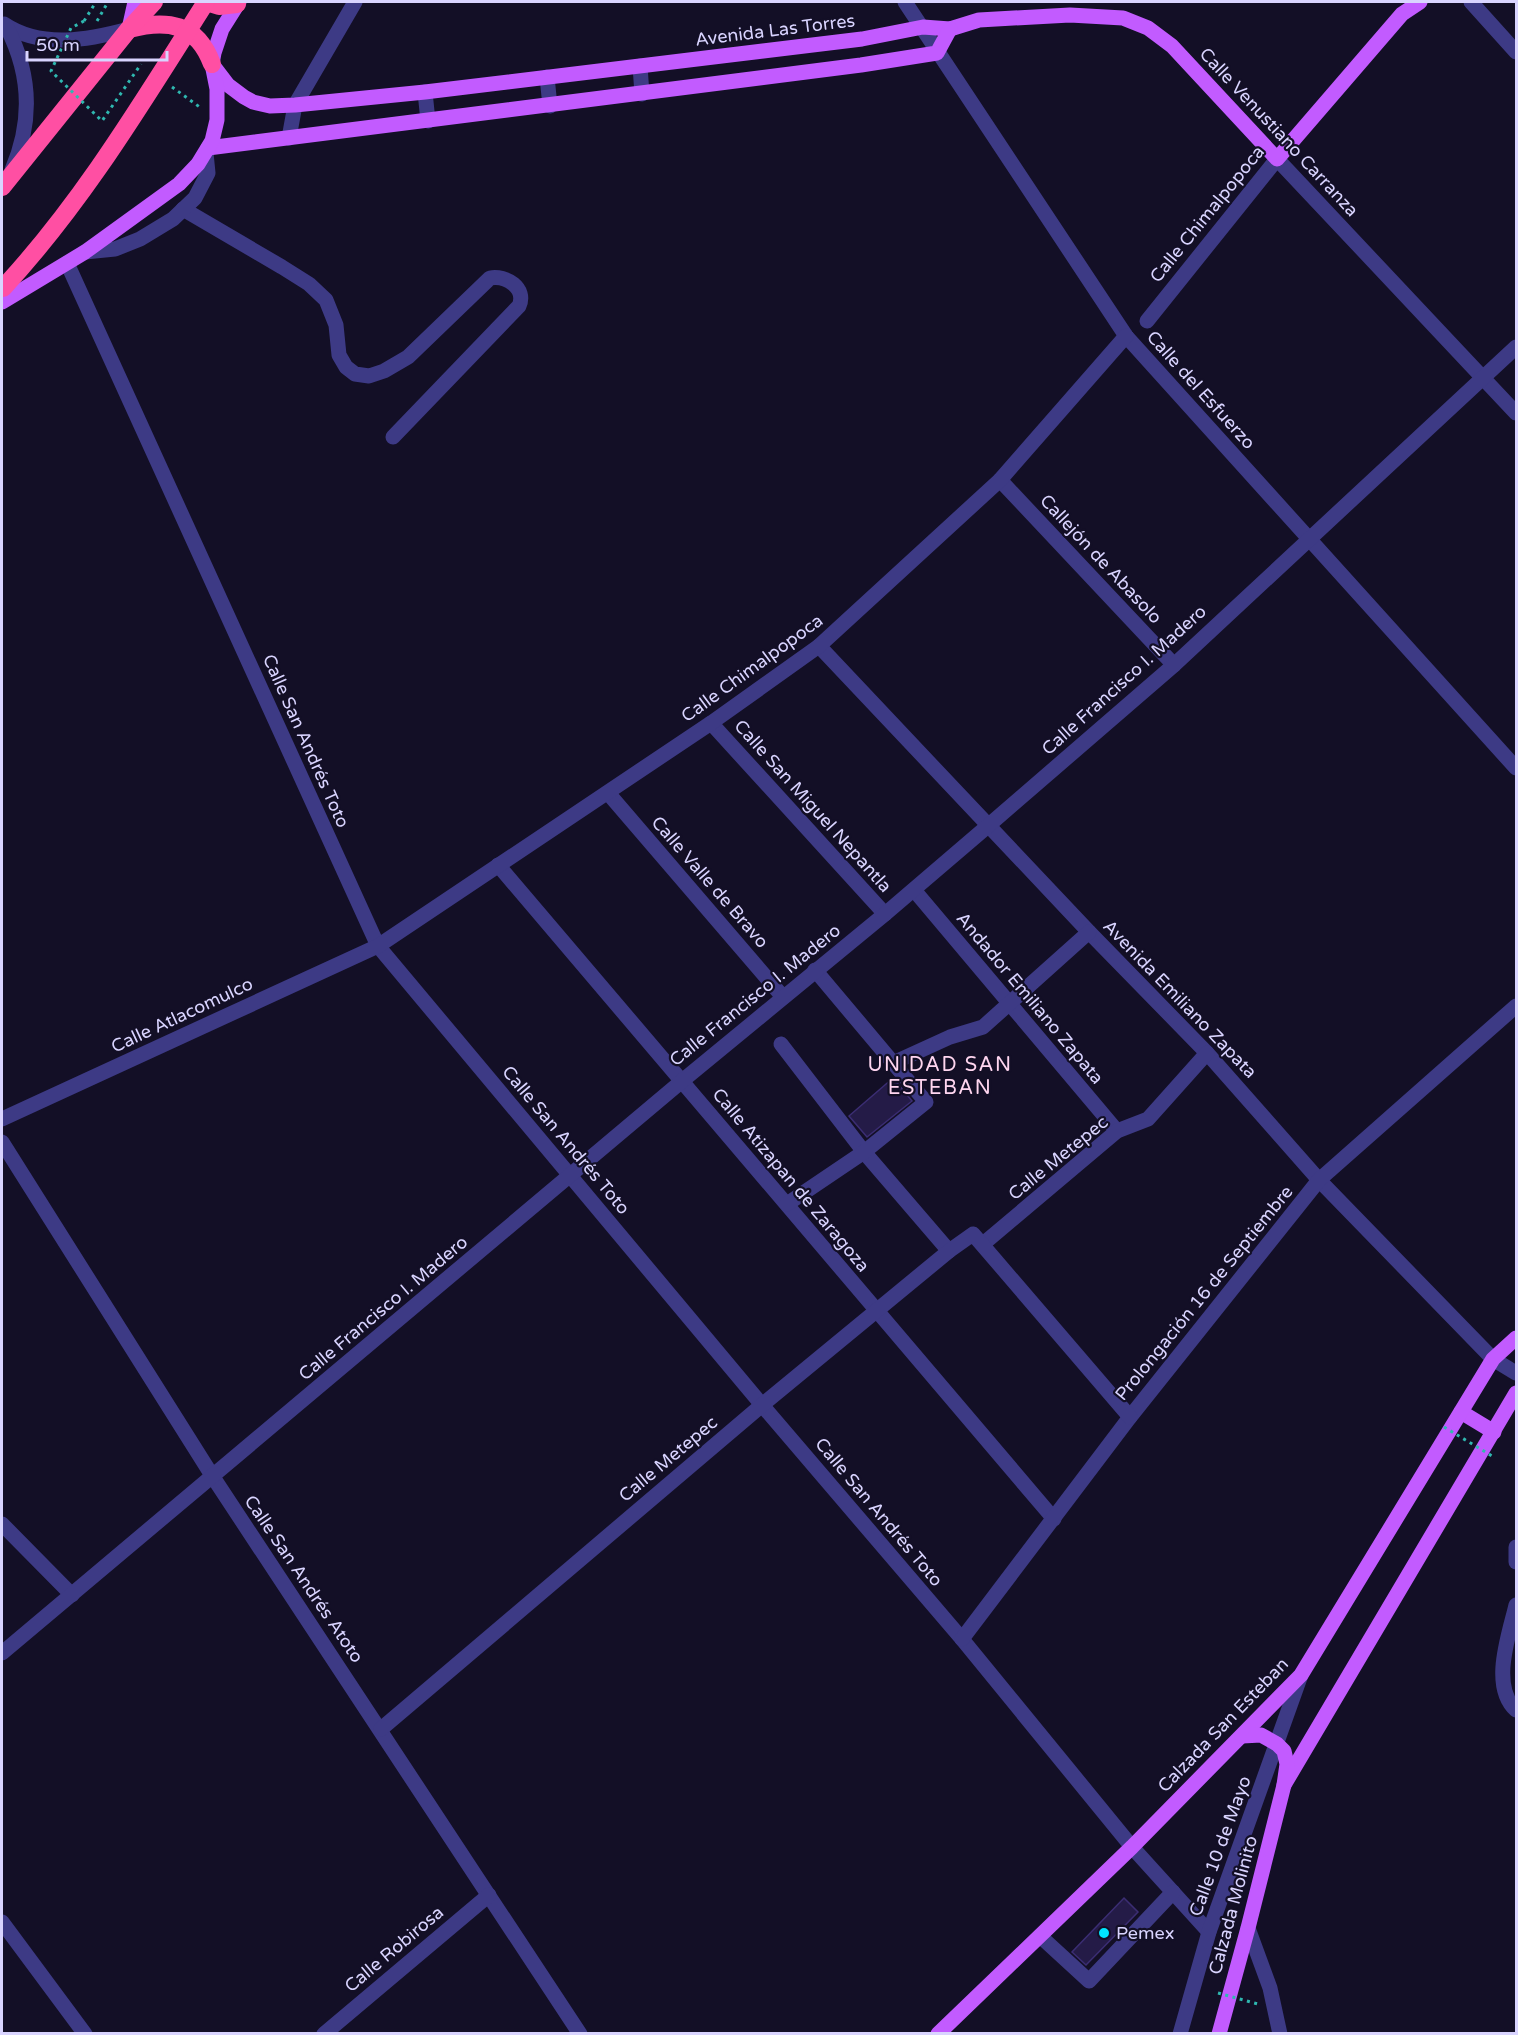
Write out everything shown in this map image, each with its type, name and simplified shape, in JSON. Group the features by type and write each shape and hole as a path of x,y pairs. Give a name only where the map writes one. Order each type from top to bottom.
{"highway":[{"path":"129,29 145,2"},
{"path":"2,187 129,29 154,2"},
{"path":"2,293 48,237 109,155 206,2 219,6 238,3"},
{"path":"129,29 157,23 177,26 187,31 203,45 212,64"}],"main road":[{"path":"129,29 135,2"},
{"name":"Calle Chimalpopoca","path":"1276,159 1402,14 1420,2"},
{"path":"2,293 67,263 85,252 179,184 189,174 207,150 217,120 217,89 212,64 217,41 238,3"},
{"name":"Calle Venustiano Carranza","path":"950,29 979,20 1070,15 1123,18 1148,28 1172,46 1276,159"},
{"name":"Avenida Las Torres","path":"212,64 221,78 244,97 262,105 295,105 425,92 862,39 922,27 950,29"},
{"path":"207,150 861,65 937,52 950,29"},
{"name":"Calzada San Esteban","path":"938,2034 1132,1847 1301,1674 1492,1359 1516,1338"},
{"path":"1284,1785 1514,1402"},
{"path":"1461,1412 1494,1432"},
{"path":"1242,1736 1261,1735 1284,1751 1287,1764 1284,1785"},
{"name":"Calzada Molinito","path":"1219,2034 1284,1785"}],"street":[{"path":"289,138 295,105 356,2"},
{"name":"Calle del Esfuerzo","path":"905,2 1126,336 1516,768"},
{"path":"1471,2 1516,52"},
{"path":"4,24 22,33 57,40 91,38 129,29"},
{"path":"2,187 20,151 27,110 26,84 21,58 4,24"},
{"path":"640,66 642,94"},
{"path":"547,77 550,106"},
{"path":"425,92 428,121"},
{"path":"85,252 115,249 140,239 172,219 195,198 208,173 207,150"},
{"name":"Calle Chimalpopoca","path":"1147,321 1276,159"},
{"name":"Calle Venustiano Carranza","path":"1276,159 1516,413"},
{"path":"183,209 282,267 318,292 326,300 336,326 339,355 346,367 355,374 369,376 384,371 408,357 490,278 501,278 511,282 520,291 519,306 393,437"},
{"name":"Calle San Andrés Toto","path":"67,263 378,946 962,1640 1132,1847 1209,1932"},
{"name":"Calle Chimalpopoca","path":"378,946 711,723 819,646 1000,480 1126,336"},
{"name":"Calle Francisco I. Madero","path":"2,1653 682,1080 914,890 1174,665 1516,347"},
{"name":"Callejón de Abasolo","path":"1000,480 1174,665"},
{"name":"Avenida Emiliano Zapata","path":"819,646 1089,932 1207,1053 1319,1180 1492,1359 1516,1373"},
{"name":"Calle San Miguel Nepantla","path":"711,723 885,914"},
{"name":"Calle Valle de Bravo","path":"608,793 783,997"},
{"name":"Calle Atizapan de Zaragoza","path":"498,865 1054,1519"},
{"name":"Andador Emiliano Zapata","path":"914,890 1117,1131"},
{"path":"893,1063 950,1037 983,1027 1089,932"},
{"name":"Calle Atlacomulco","path":"2,1119 378,946"},
{"path":"787,1204 864,1152 926,1102 815,970"},
{"name":"Prolongación 16 de Septiembre","path":"962,1640 1130,1417 1319,1180 1516,1006"},
{"path":"781,1044 864,1152 949,1251"},
{"name":"Calle Metepec","path":"381,1729 762,1405 949,1251 973,1234 983,1244 1117,1131 1148,1119 1207,1053"},
{"name":"Calle San Andrés Atoto","path":"2,1142 213,1477 580,2034"},
{"path":"983,1244 1130,1417"},
{"path":"2,1524 72,1595"},
{"path":"1516,1547 1516,1562"},
{"path":"1516,1605 1505,1650 1502,1679 1512,1706 1516,1710"},
{"name":"Calle 10 de Mayo","path":"1180,2034 1209,1932 1301,1674"},
{"path":"1040,1936 1089,1981 1173,1892"},
{"name":"Calle Robirosa","path":"324,2034 489,1895"},
{"path":"2,1923 85,2034"},
{"path":"1248,1928 1270,1988 1280,2034"}],"path":[{"path":"96,2 84,21 71,28 51,71 102,121 141,64"},
{"path":"170,85 217,120"},
{"path":"1444,1427 1492,1456"},
{"path":"1218,1993 1258,2004"}],"building":[{"path":"893,1078 912,1101 867,1137 849,1116"},
{"name":"Pemex","path":"1124,1898 1138,1912 1086,1965 1072,1952"}],"place":[{"name":"Pemex","path":"1104,1933"}],"district":[{"name":"UNIDAD SAN ESTEBAN","path":"940,1076"}]}
